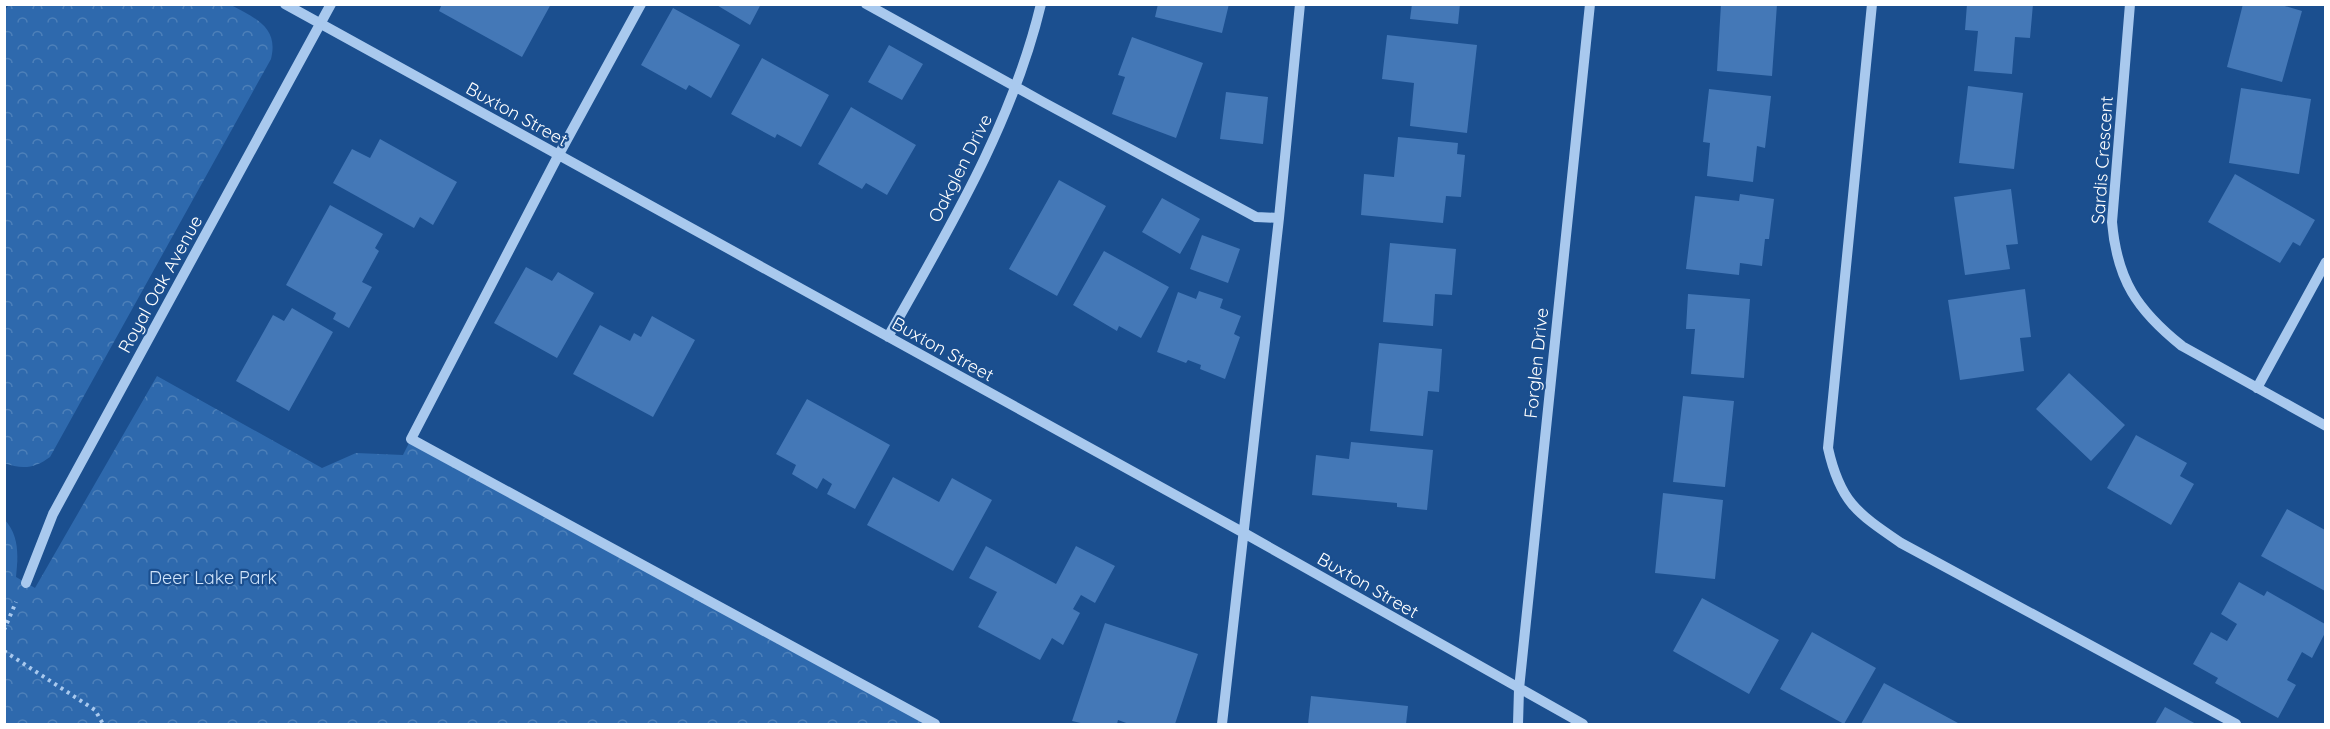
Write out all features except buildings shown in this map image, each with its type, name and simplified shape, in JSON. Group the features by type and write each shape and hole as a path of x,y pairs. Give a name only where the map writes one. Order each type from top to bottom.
{"street":[{"name":"Buxton Street","path":"285,4 1244,533 1582,724"},
{"name":"Royal Oak Avenue","path":"26,583 53,514 331,4"},
{"path":"641,4 558,156 411,439 935,724"},
{"path":"866,4 1016,88 1256,216 1279,218"},
{"name":"Oakglen Drive","path":"888,337 982,166 1016,88 1041,4"},
{"path":"1222,724 1279,218 1300,4"},
{"name":"Forglen Drive","path":"1518,724 1519,689 1590,4"},
{"path":"1872,4 1828,448 1833,474 1842,492 1854,509 1901,543 2236,724"},
{"name":"Sardis Crescent","path":"2130,4 2112,222 2114,247 2129,291 2161,329 2182,346 2325,426"},
{"path":"2257,388 2325,262"}],"path":[{"path":"4,651 95,710 103,724"}],"green space":[{"path":"9,5 231,5 263,25 272,39 273,48 271,59 50,457 34,466 23,467 4,463 4,11"},
{"name":"Deer Lake Park","path":"157,376 322,468 356,453 403,455 411,439 935,724 5,724 4,519 15,539 16,577 35,588"}]}
